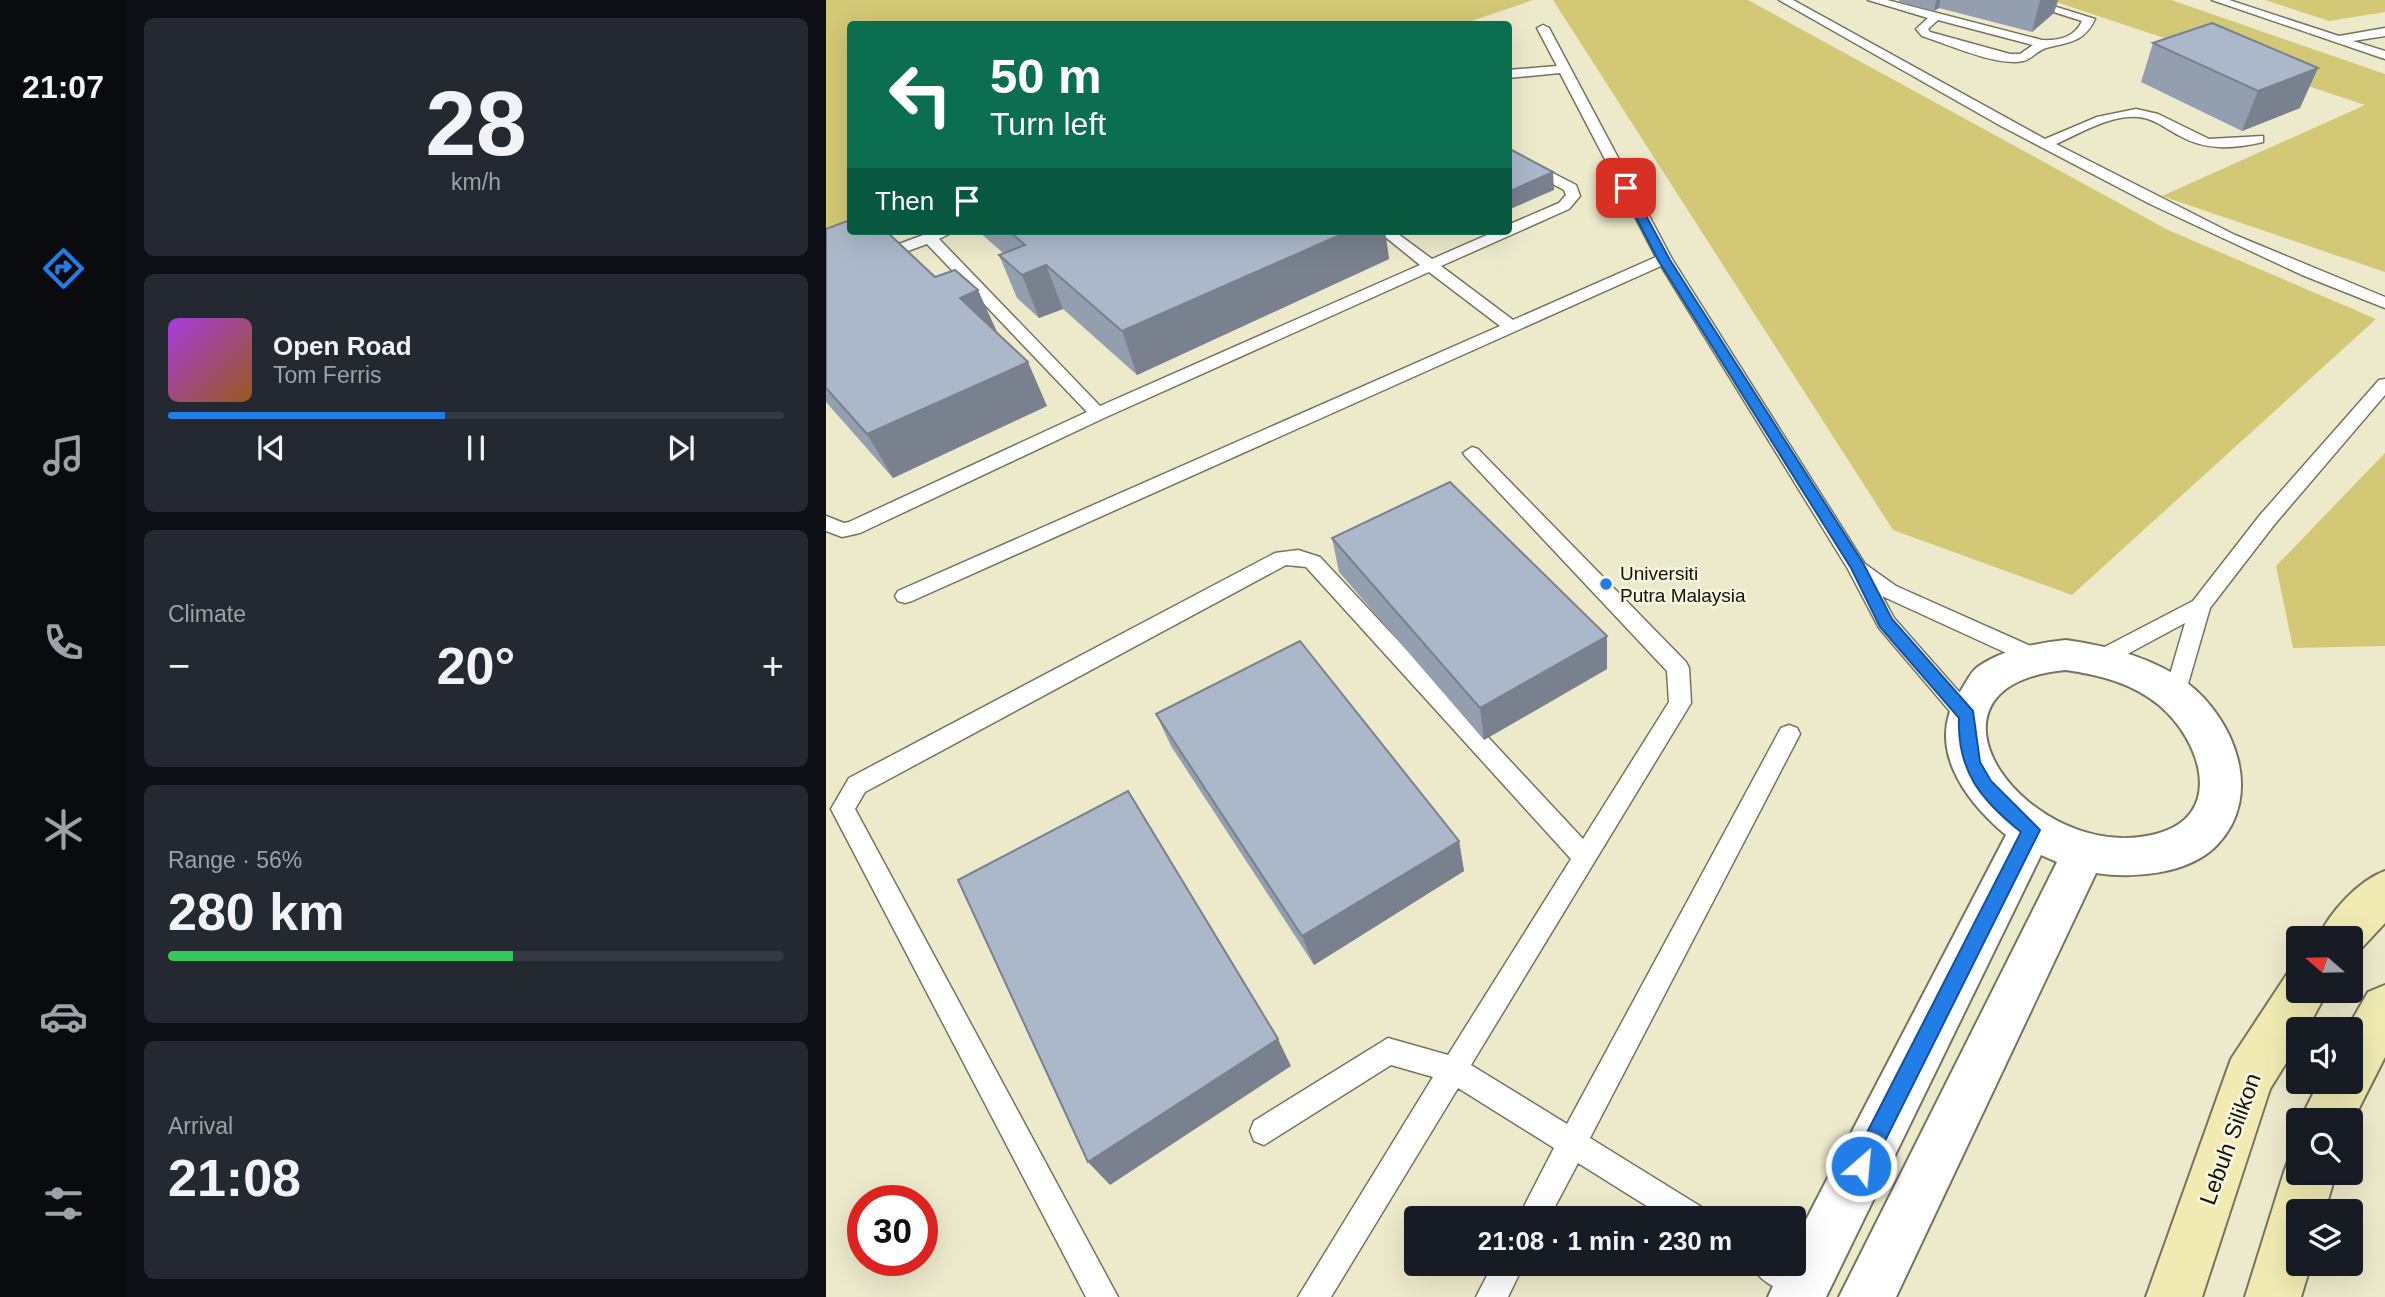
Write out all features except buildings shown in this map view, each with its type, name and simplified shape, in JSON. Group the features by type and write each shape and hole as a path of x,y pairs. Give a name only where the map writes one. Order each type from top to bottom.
{"street":[{"path":"2066,655 2100,659 2139,673 2175,695 2201,722 2217,752 2223,784 2216,813 2196,837 2165,853 2126,858 2084,852 2031,830 2006,810 1985,787 1972,763 1966,738 1967,716 1990,678 2035,657 2066,655"},
{"path":"1788,1282 2031,830"},
{"path":"1867,1297 2084,852"},
{"path":"2352,926 2385,891"},
{"name":"Lebuh Silikon","path":"2174,1297 2249,1077 2296,1003"},
{"path":"2363,1049 2385,1008"},
{"path":"2273,1297 2286,1253"}],"lane":[{"path":"1785,0 2154,202 2324,280 2385,303"},
{"path":"1874,0 2056,46 2067,42 2087,25 2089,19 2022,0"},
{"path":"2218,0 2385,55"},
{"path":"1936,16 1922,29 1926,34 2003,57 2016,60 2027,57 2042,44"},
{"path":"1543,28 1664,260 1857,567 1886,623 1967,716"},
{"path":"2337,40 2385,32"},
{"path":"1512,74 1563,69"},
{"path":"2045,144 2121,113 2156,117 2198,140 2214,144 2232,145 2258,139"},
{"path":"1512,156 1571,188 1573,196 1564,206 1512,229"},
{"path":"826,276 938,235"},
{"path":"1391,235 1512,327"},
{"path":"826,523 842,530 853,528 1098,414 1499,235"},
{"path":"930,238 1098,414"},
{"path":"905,596 1664,260"},
{"path":"2175,695 2200,606 2267,520 2385,384"},
{"path":"1313,1297 1680,703 1678,668 1472,453"},
{"path":"1102,1297 843,809 857,785 1282,558 1298,557 1313,562 1585,858"},
{"path":"1857,567 1889,591 2035,657"},
{"path":"2100,659 2200,606"},
{"path":"1539,1206 1789,734"},
{"path":"1264,1131 1388,1051 1454,1070 1674,1206"},
{"path":"1491,1297 1502,1276"}],"shaded area":[{"name":"Universiti Putra Malaysia","path":"826,0 2385,0 2385,1297 826,1297"},
{"path":"826,0 1533,0 1472,21 847,21 847,233 826,250"},
{"path":"1553,0 1748,0 2168,230 2376,319 2072,595 1893,530"},
{"path":"2050,0 2171,0 2385,74 2385,272 2162,196 2365,105"},
{"path":"2265,0 2385,0 2385,12 2329,21"},
{"path":"2385,453 2385,646 2293,648 2276,566"}],"place":[{"name":"Universiti Putra Malaysia","path":"1606,584"}],"route":[{"path":"1626,188 1664,260 1857,567 1886,623 1967,716 1966,738 1972,763 1985,787 2006,810 2031,830 1861,1166"}]}
